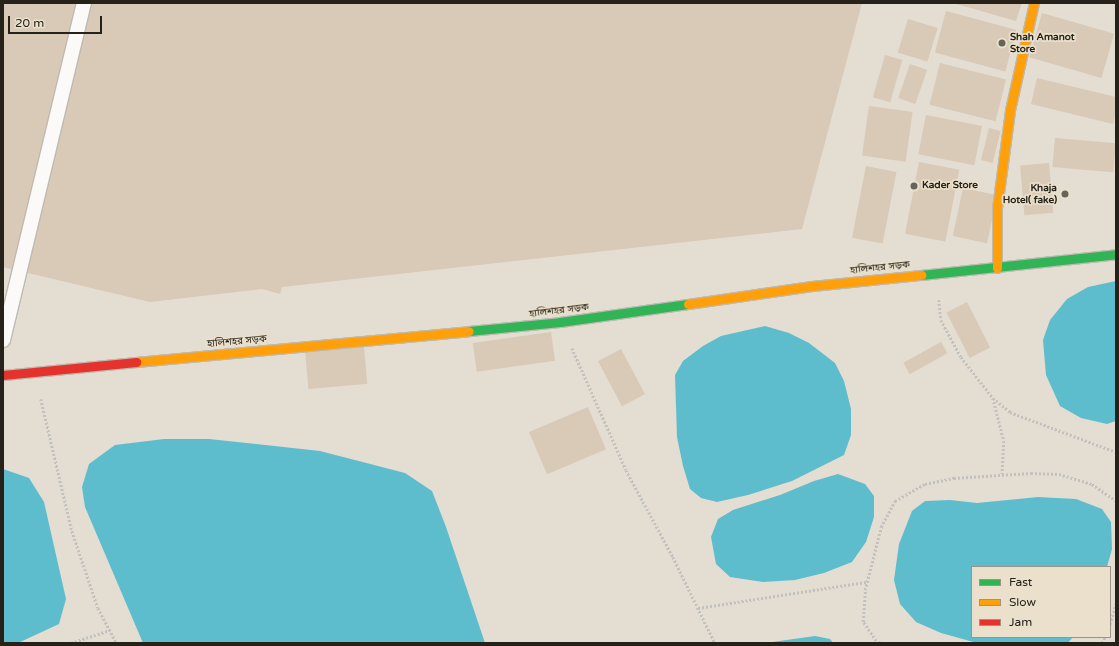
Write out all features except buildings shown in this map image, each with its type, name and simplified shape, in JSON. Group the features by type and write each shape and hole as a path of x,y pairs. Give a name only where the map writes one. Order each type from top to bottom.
{"street":[{"path":"997,268 997,208 1010,110 1034,3"},
{"name":"হালিশহর সড়ক","path":"3,375 560,322 812,286 997,268 1116,254"}],"lane":[{"path":"3,340 84,3"}],"path":[{"path":"935,274 941,320 961,357 993,398 1010,412 1116,452"},
{"path":"560,322 626,470 715,643"},
{"path":"35,371 72,532 98,608 117,643"},
{"path":"993,398 1004,442 1002,474"},
{"path":"880,643 876,641 863,622 866,582 880,527 896,501 925,484 954,478 1031,473 1059,474 1092,484 1116,501"},
{"path":"698,608 866,582"},
{"path":"1111,620 1116,603"},
{"path":"70,643 110,630"}],"water":[{"path":"1116,281 1116,421 1107,424 1081,418 1060,406 1046,375 1043,340 1050,320 1067,299 1088,287"},
{"path":"765,326 789,333 809,343 835,363 844,381 851,409 851,435 844,455 792,481 748,495 717,502 701,498 690,489 683,466 677,437 675,375 683,361 703,346 721,336"},
{"path":"164,439 209,439 320,451 405,473 432,491 446,527 485,643 143,643 85,507 82,487 89,464 115,445"},
{"path":"3,469 29,478 44,502 66,599 59,624 18,643 3,643"},
{"path":"838,474 865,484 874,496 874,517 866,542 852,562 824,573 795,580 763,582 730,577 716,564 711,537 718,519 733,510"},
{"path":"1038,497 1076,499 1102,509 1111,522 1112,549 1107,566 971,566 971,638 1072,638 1068,643 977,643 941,633 916,622 900,604 894,580 899,544 912,511 925,501 950,500 977,503"},
{"path":"815,636 830,639 833,643 765,643"}],"traffic: fast":[{"path":"921,275 1116,254"},
{"path":"469,331 560,322 688,304"}],"traffic: slow":[{"path":"997,268 997,208 1010,110 1034,3"},
{"path":"688,304 812,286 921,275"},
{"path":"136,362 469,331"}],"traffic: jam":[{"path":"3,375 136,362"}],"place":[{"name":"Shah Amanot Store","path":"1002,43"},
{"name":"Kader Store","path":"914,186"},
{"name":"Khaja Hotel( fake)","path":"1065,194"}]}
